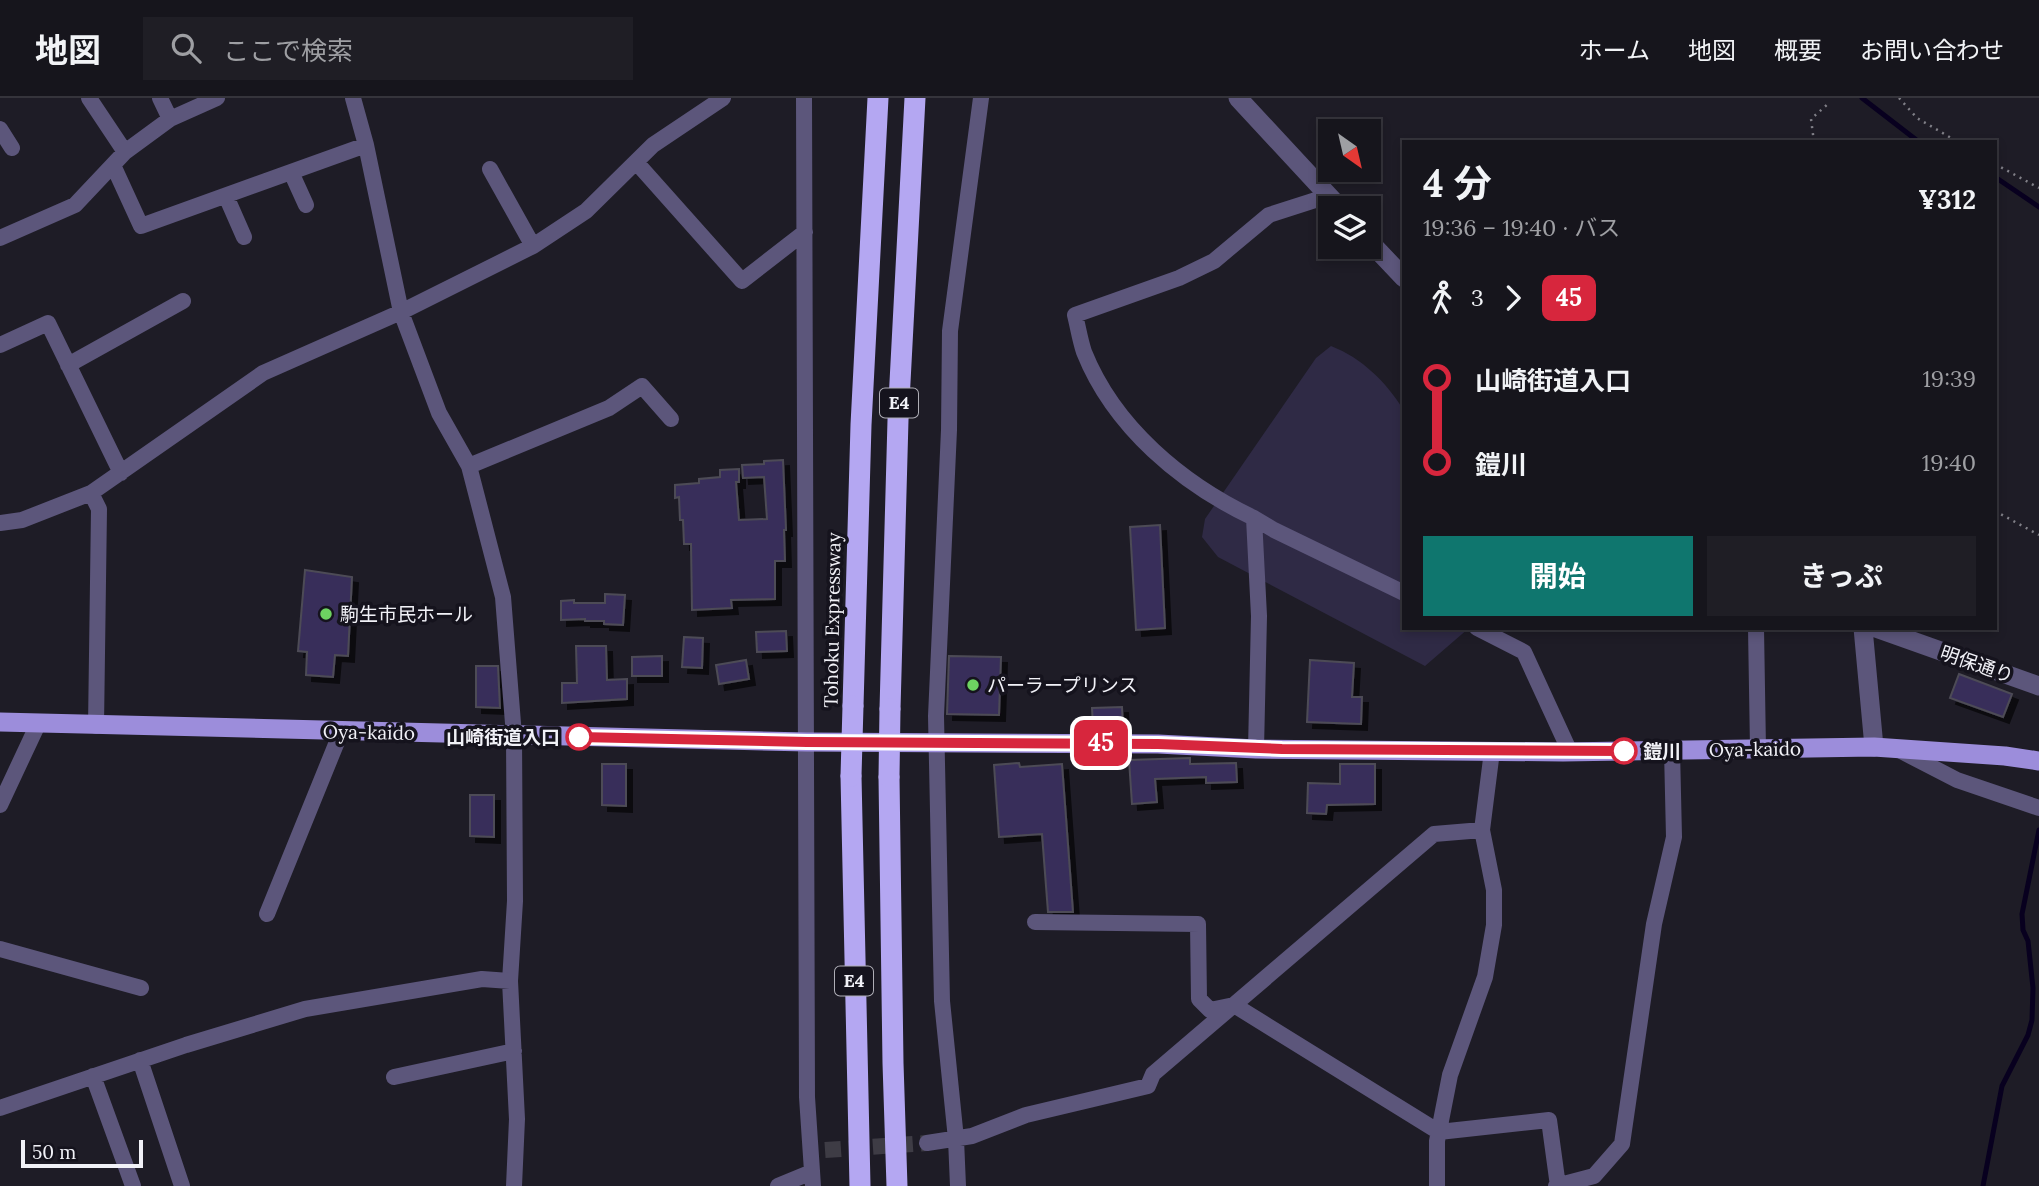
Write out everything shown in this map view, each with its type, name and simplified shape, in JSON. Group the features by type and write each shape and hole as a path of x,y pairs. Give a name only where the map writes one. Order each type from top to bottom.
{"highway":[{"name":"Tohoku Expressway","path":"860,1186 851,776 861,411 878,98"},
{"name":"E4","path":"897,1186 892,1050 890,709 899,406 915,98"}],"main road":[{"name":"Oya-kaido","path":"0,722 514,736 807,742 1158,744 1256,749 1570,752 1874,747 2005,756 2039,761"}],"street":[{"path":"89,98 125,152"},
{"path":"160,98 170,120"},
{"path":"0,238 75,205 125,152 170,120 217,98"},
{"path":"353,98 366,145 401,312 439,413 469,466 503,597 514,736 515,901 510,981 517,1119 514,1186"},
{"path":"0,523 22,520 91,493 263,373 401,312 533,246 586,211 653,145 723,98"},
{"path":"778,1186 812,1179 818,1150 807,1097 804,98"},
{"path":"958,1186 942,1000 936,716 949,430 950,331 981,98"},
{"path":"1238,98 1328,196"},
{"path":"0,129 12,148"},
{"path":"113,165 141,226 366,145"},
{"path":"636,162 742,281 805,232"},
{"path":"490,169 533,246"},
{"path":"291,172 306,205"},
{"path":"226,196 244,237"},
{"path":"1318,205 1269,215 1214,261 1179,278 1075,315 1084,350 1102,388 1123,417 1174,471 1274,530 1402,592"},
{"path":"1381,254 1402,276"},
{"path":"68,365 183,301"},
{"path":"0,345 48,323 121,473"},
{"path":"469,466 609,408 642,386 671,419"},
{"path":"91,493 99,509 96,726"},
{"path":"1254,517 1259,615 1256,749"},
{"path":"1481,630 1524,652 1570,752"},
{"path":"1756,630 1758,749"},
{"path":"1863,630 1874,747"},
{"name":"明保通り","path":"1882,630 2039,686"},
{"path":"0,805 38,724"},
{"path":"267,914 341,732"},
{"path":"1897,749 1957,780 2039,808"},
{"path":"1035,922 1198,923 1199,999 1210,1010 1234,1005 1439,1132 1549,1120 1557,1186 1594,1176 1622,1144 1654,924 1674,836 1672,750"},
{"path":"1437,1186 1437,1142 1450,1075 1485,977 1494,925 1494,890 1482,830 1492,751"},
{"path":"927,1143 972,1136 1026,1115 1148,1086 1153,1074 1434,834 1482,830"},
{"path":"0,949 141,988"},
{"path":"0,1108 140,1060 305,1009 482,979 510,981"},
{"path":"394,1077 513,1051"},
{"path":"140,1060 182,1186"},
{"path":"93,1076 133,1186"}],"path":[{"path":"1899,98 1917,118 1955,140"},
{"path":"1814,140 1811,119 1829,103"},
{"path":"1997,165 2039,188"},
{"path":"1997,512 2039,535"}],"shaded area":[{"path":"1331,346 1353,357 1389,389 1402,408 1402,630 1467,630 1425,666 1218,557 1202,537 1205,519 1316,358"}],"building":[{"path":"783,460 785,561 775,561 775,599 731,600 732,608 692,610 691,544 684,544 683,520 680,520 679,497 675,498 675,485 699,483 699,479 720,477 720,470 739,469 739,482 736,482 739,520 767,519 764,477 743,478 742,465"},
{"path":"1160,525 1165,628 1136,630 1130,527"},
{"name":"駒生市民ホール","path":"305,570 352,577 348,656 335,655 333,677 306,675 307,652 298,651"},
{"path":"605,594 625,595 623,625 585,619 561,620 561,601 605,603"},
{"path":"786,631 787,651 757,652 756,632"},
{"path":"684,637 703,638 702,668 682,667"},
{"path":"576,646 606,646 607,680 627,679 627,699 562,703 562,683 577,683"},
{"path":"662,656 662,676 632,676 632,657"},
{"name":"パーラープリンス","path":"949,656 1001,657 999,715 947,714"},
{"path":"746,660 749,679 719,684 716,665"},
{"path":"1310,660 1354,663 1352,697 1362,697 1361,724 1307,722"},
{"path":"476,666 498,666 500,708 476,707"},
{"path":"1959,674 2012,694 2003,717 1950,698"},
{"path":"1122,707 1123,727 1093,727 1092,708"},
{"path":"1190,758 1190,764 1236,763 1237,782 1206,783 1206,777 1155,779 1157,802 1132,804 1129,760"},
{"path":"1019,763 1020,767 1062,764 1073,912 1048,912 1042,834 999,837 994,765"},
{"path":"602,764 626,764 626,806 602,805"},
{"path":"1340,764 1375,764 1375,804 1327,805 1326,814 1307,813 1308,783 1340,784"},
{"path":"470,795 494,795 494,837 470,836"}],"waterway":[{"path":"1862,98 1916,140"},
{"path":"1997,178 2039,207"},
{"path":"1983,1186 2002,1086 2028,1035 2032,1020 2033,988 2022,914 2039,830"}],"tunnel":[{"path":"825,1150 927,1143"}],"bus line":[{"name":"45","path":"579,737 807,742 1075,742 1256,749 1624,751"}],"place":[{"name":"駒生市民ホール","path":"326,614"},
{"name":"パーラープリンス","path":"973,685"},
{"name":"山崎街道入口","path":"579,737"},
{"name":"鎧川","path":"1624,751"}]}
